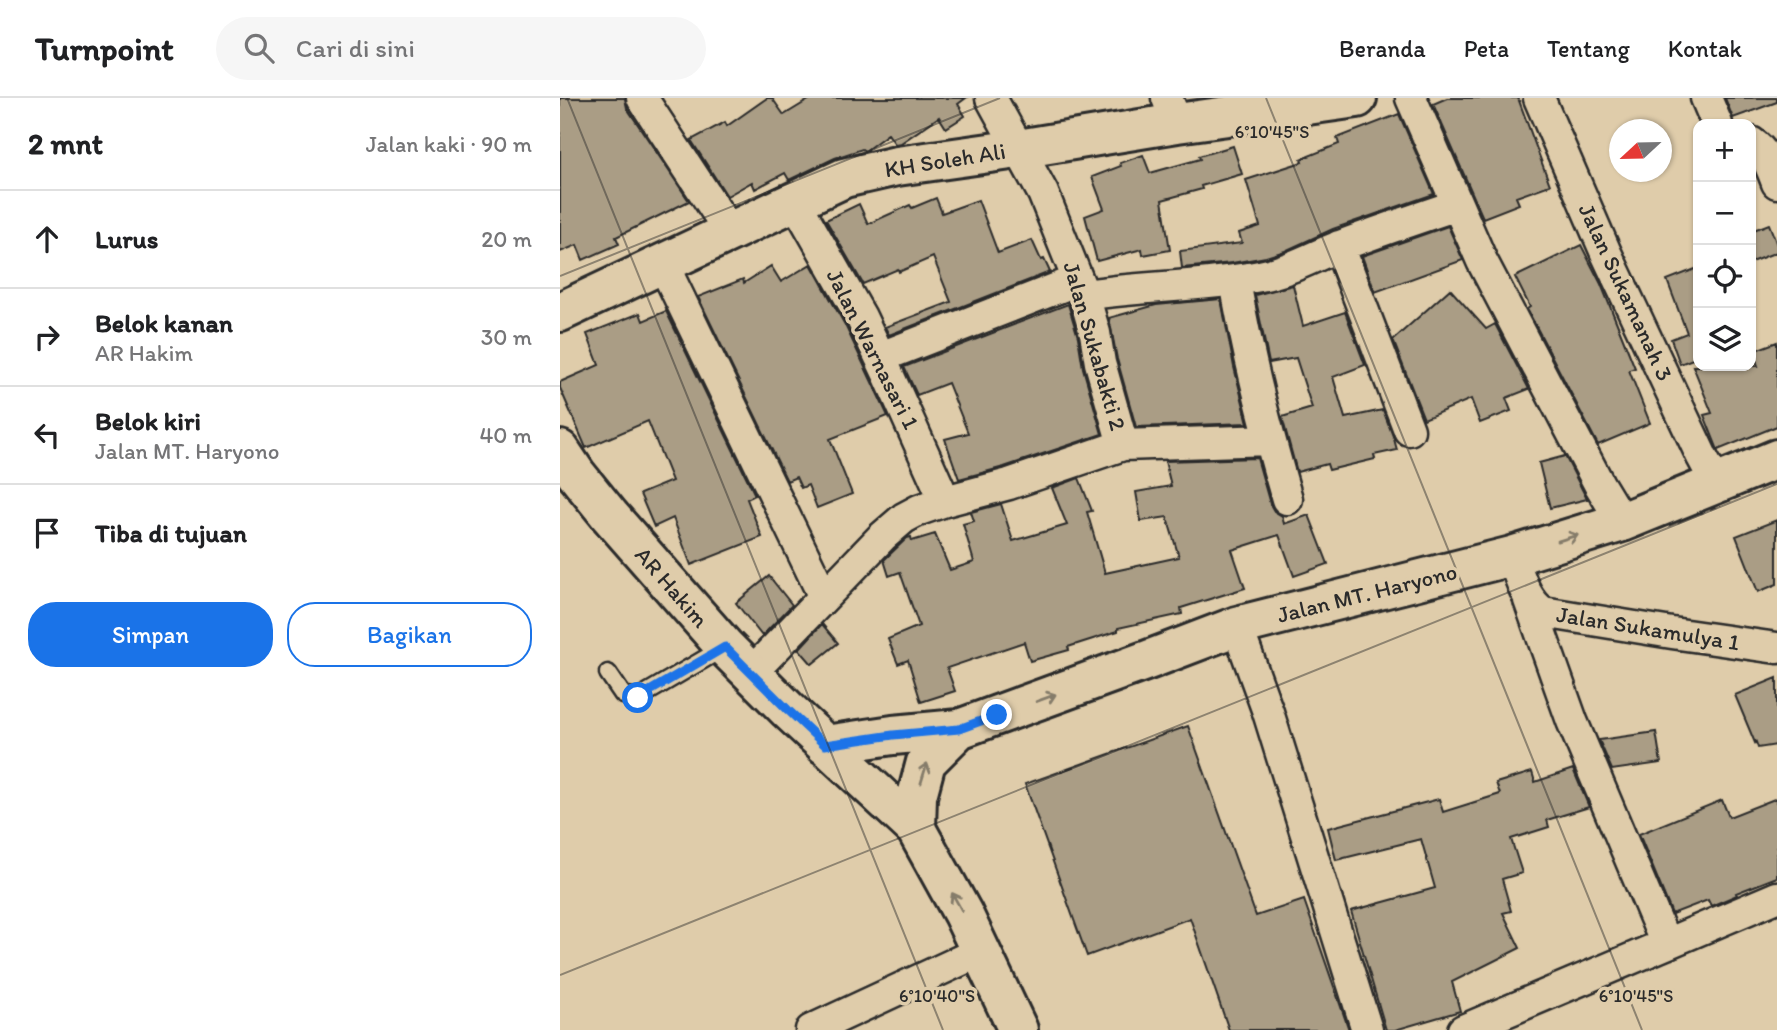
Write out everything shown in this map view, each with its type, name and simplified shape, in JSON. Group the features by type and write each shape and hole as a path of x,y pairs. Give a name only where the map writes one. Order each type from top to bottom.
{"street":[{"path":"642,98 730,232"},
{"name":"Jalan Sukabakti 2","path":"991,98 1043,193 1081,287 1123,445"},
{"name":"KH Soleh Ali","path":"560,312 844,178 897,166 1018,149 1172,111 1355,98"},
{"path":"1411,98 1482,261 1599,484 1622,522"},
{"name":"Jalan Sukamanah 3","path":"1539,98 1606,253 1717,485"},
{"path":"1706,98 1715,119"},
{"path":"1756,145 1765,154 1777,183"},
{"name":"Jalan Warnasari 1","path":"795,201 861,317 945,501"},
{"path":"881,357 1081,287 1115,290 1263,276 1457,205"},
{"path":"1339,246 1409,430"},
{"path":"663,264 824,597"},
{"path":"1235,280 1270,440 1287,499"},
{"path":"751,673 894,526 919,510 1009,484 1123,445 1270,440"},
{"name":"AR Hakim","path":"560,450 610,516 725,647 788,710 916,829"},
{"name":"Jalan MT. Haryono","path":"825,745 959,729 1237,626 1512,555 1622,522 1777,459"},
{"name":"Jalan Sukamulya 1","path":"1512,555 1529,600 1542,612 1777,648"},
{"path":"1529,600 1572,721 1666,944"},
{"path":"1237,626 1268,712 1367,1030"},
{"name":"Jalan MT. Haryono","path":"916,829 917,796 926,762 959,729"},
{"path":"916,829 958,904 1018,1030"},
{"path":"1463,1030 1777,897"},
{"path":"811,1030 981,951"}],"lane":[{"path":"608,673 623,695 638,698 725,647"}],"building":[{"path":"560,98 625,98 627,108 689,201 616,237 619,244 583,260 577,245 560,252"},
{"path":"767,98 772,98 784,115 812,98 966,98 958,104 965,116 946,128 939,117 901,143 895,144 888,134 865,151 862,149 835,158 789,180 785,173 755,189 752,182 727,196 691,140 725,122 727,126"},
{"path":"1447,98 1518,98 1550,185 1516,197 1519,204 1483,218 1433,104"},
{"path":"1725,98 1777,98 1777,102 1733,118"},
{"path":"1399,114 1434,194 1333,229 1266,257 1182,268 1180,251 1242,243 1239,233 1260,226 1246,180 1302,162 1301,159 1339,144 1337,138"},
{"path":"1233,146 1242,174 1162,200 1170,250 1143,255 1142,249 1097,261 1085,216 1104,209 1092,177 1143,155 1150,173 1200,159 1199,156"},
{"path":"936,198 942,213 978,200 998,253 1032,240 1050,272 889,335 885,327 951,302 933,257 863,284 826,220 859,204 868,224 910,205 912,208"},
{"path":"1769,224 1777,252 1756,260 1756,229"},
{"path":"1448,226 1463,260 1375,292 1362,256"},
{"path":"1581,245 1601,284 1635,368 1629,370 1650,423 1598,445 1527,309 1530,307 1515,277"},
{"path":"811,264 845,325 888,416 830,439 852,494 817,508 808,485 801,488 796,477 787,481 698,297 743,279 744,283 771,266 781,282"},
{"path":"1693,270 1693,359 1680,364 1671,339 1687,333 1667,280"},
{"path":"1293,285 1303,326 1345,312 1365,365 1333,377 1345,418 1383,410 1397,450 1374,455 1375,459 1329,470 1327,464 1297,472 1282,417 1312,408 1296,358 1269,363 1255,295"},
{"path":"1450,289 1486,329 1495,324 1529,389 1506,398 1511,411 1480,423 1471,399 1424,419 1393,340"},
{"path":"1221,299 1248,423 1136,427 1109,318 1156,305"},
{"path":"1068,304 1102,434 959,479 945,439 968,433 948,383 917,395 904,367"},
{"path":"666,311 755,495 747,499 762,537 691,565 673,518 654,527 640,494 672,481 648,421 586,448 560,388 560,382 599,365 587,334 640,313 643,321"},
{"path":"1777,342 1777,426 1718,450 1704,415 1712,413 1695,371 1756,371 1756,350"},
{"path":"1565,456 1587,499 1550,508 1539,463"},
{"path":"1257,458 1274,511 1282,516 1284,524 1309,515 1328,564 1294,576 1279,535 1232,550 1245,588 1181,608 1182,614 1118,628 1118,631 1068,647 1069,650 1030,661 1024,642 947,668 955,691 921,702 908,660 898,664 888,639 919,626 900,572 889,576 884,560 907,538 911,537 912,541 935,534 950,570 974,562 963,524 974,521 971,512 1001,504 1013,541 1067,525 1052,488 1079,478 1092,511 1087,512 1105,573 1179,557 1167,517 1141,521 1136,492 1171,486 1165,461"},
{"path":"1777,520 1777,584 1758,592 1736,536"},
{"path":"769,576 792,605 762,636 736,603"},
{"path":"822,624 838,643 812,664 799,649"},
{"path":"1777,678 1777,745 1758,748 1735,695"},
{"path":"1188,726 1256,916 1304,900 1349,1030 1229,1030 1190,918 1087,956 1025,784"},
{"path":"1656,732 1661,763 1612,770 1599,740"},
{"path":"1573,769 1589,807 1547,820 1549,827 1511,839 1522,873 1502,879 1511,911 1503,913 1520,948 1452,982 1460,1011 1395,1030 1386,1030 1351,911 1435,888 1421,839 1336,860 1328,828 1439,799 1443,812 1500,794 1496,783 1532,772 1535,782"},
{"path":"1777,798 1777,877 1711,906 1708,900 1672,914 1639,834 1722,800 1729,817"}],"route":[{"path":"638,698 725,647 825,745 959,729 997,715"}]}
